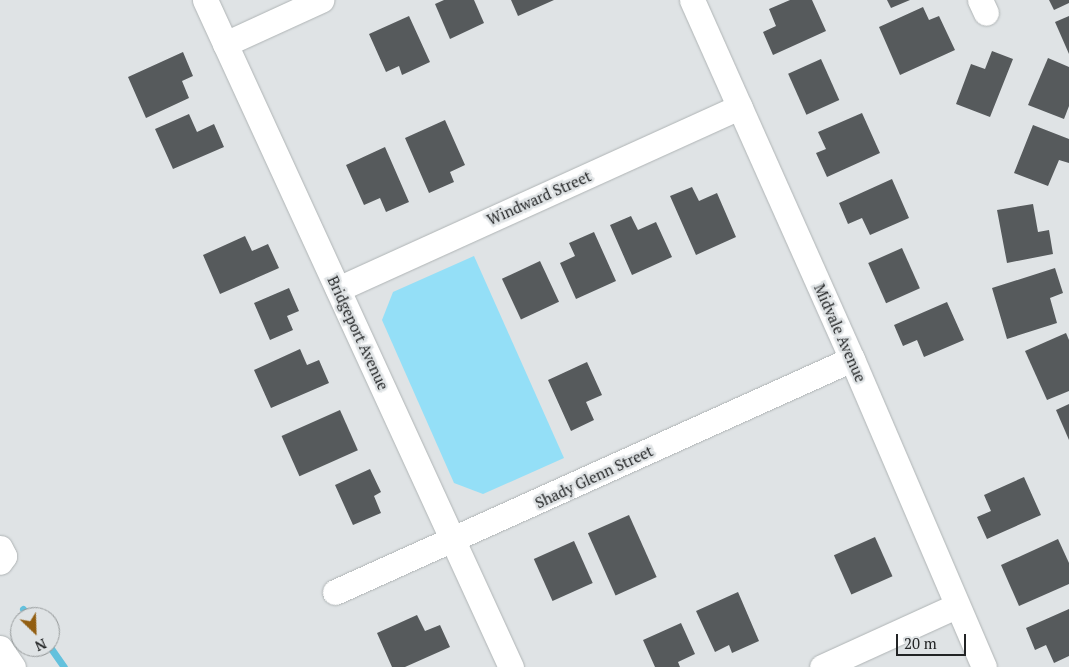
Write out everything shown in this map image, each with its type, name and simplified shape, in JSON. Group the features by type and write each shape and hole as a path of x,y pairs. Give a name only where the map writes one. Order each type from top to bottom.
{"street":[{"name":"Bridgeport Avenue","path":"205,0 511,667"},
{"path":"225,44 321,0"},
{"name":"Midvale Avenue","path":"692,0 852,359 956,606 984,667"},
{"name":"Windward Street","path":"338,289 740,107"},
{"name":"Shady Glenn Street","path":"335,592 453,541 852,359"},
{"path":"0,548 4,556 0,562"},
{"path":"822,667 956,606"},
{"path":"0,648 13,667"}],"shaded area":[{"path":"474,256 564,458 483,494 454,483 382,320 393,292"}],"building":[{"path":"444,0 474,0 484,23 450,39 435,4"},
{"path":"511,0 554,0 518,16"},
{"path":"790,0 812,0 826,31 773,55 763,32 776,26 769,9"},
{"path":"887,0 910,0 891,8"},
{"path":"1049,0 1069,0 1069,3 1054,10"},
{"path":"923,7 929,20 939,16 955,50 900,75 879,27"},
{"path":"409,16 430,62 402,75 399,66 386,72 369,34"},
{"path":"1069,16 1069,54 1055,22"},
{"path":"992,51 1013,59 990,117 956,104 971,64 985,69"},
{"path":"183,52 193,76 182,81 189,98 146,118 128,77"},
{"path":"1048,58 1069,67 1069,106 1064,119 1028,105"},
{"path":"821,59 839,100 806,115 788,74"},
{"path":"862,113 880,153 827,177 816,153 826,149 818,132"},
{"path":"189,114 197,132 214,124 224,147 173,169 155,129"},
{"path":"445,120 465,165 450,172 454,182 429,193 405,138"},
{"path":"1033,125 1069,139 1069,163 1059,160 1048,186 1014,173"},
{"path":"385,147 409,202 386,212 380,198 364,205 346,165"},
{"path":"892,179 909,218 870,235 862,218 848,224 839,203"},
{"path":"692,187 699,201 717,193 736,237 696,255 670,196"},
{"path":"1033,204 1038,232 1049,230 1053,254 1007,263 997,210"},
{"path":"631,216 638,230 656,222 672,257 632,275 610,225"},
{"path":"594,232 616,281 576,299 560,263 575,256 569,243"},
{"path":"245,236 252,251 268,244 279,268 220,294 203,255"},
{"path":"902,248 920,288 886,303 868,263"},
{"path":"540,261 559,302 521,320 502,279"},
{"path":"1055,268 1063,293 1050,298 1057,323 1007,339 992,288"},
{"path":"289,288 299,311 287,316 293,330 270,340 254,303"},
{"path":"947,302 964,340 924,357 917,340 903,346 894,325"},
{"path":"1066,333 1069,340 1069,391 1047,400 1025,351"},
{"path":"300,349 307,365 319,360 329,383 271,408 254,370"},
{"path":"587,362 602,395 586,402 594,420 571,431 548,380"},
{"path":"1069,404 1069,440 1056,410"},
{"path":"340,410 358,450 299,476 282,436"},
{"path":"370,469 381,492 374,496 381,513 353,525 335,485"},
{"path":"1024,477 1041,515 987,539 977,517 991,511 984,495"},
{"path":"629,515 657,577 616,595 588,533"},
{"path":"875,537 892,576 851,595 834,555"},
{"path":"1058,539 1069,563 1069,584 1019,606 1001,565"},
{"path":"574,541 593,583 553,601 534,559"},
{"path":"738,592 759,641 732,653 729,645 715,652 696,611"},
{"path":"1069,609 1069,656 1054,663 1046,645 1035,650 1026,628"},
{"path":"417,615 425,631 440,625 450,647 405,667 392,667 377,633"},
{"path":"681,623 695,654 678,662 680,667 655,667 643,640"}],"waterway":[{"path":"57,657 64,667"}]}
